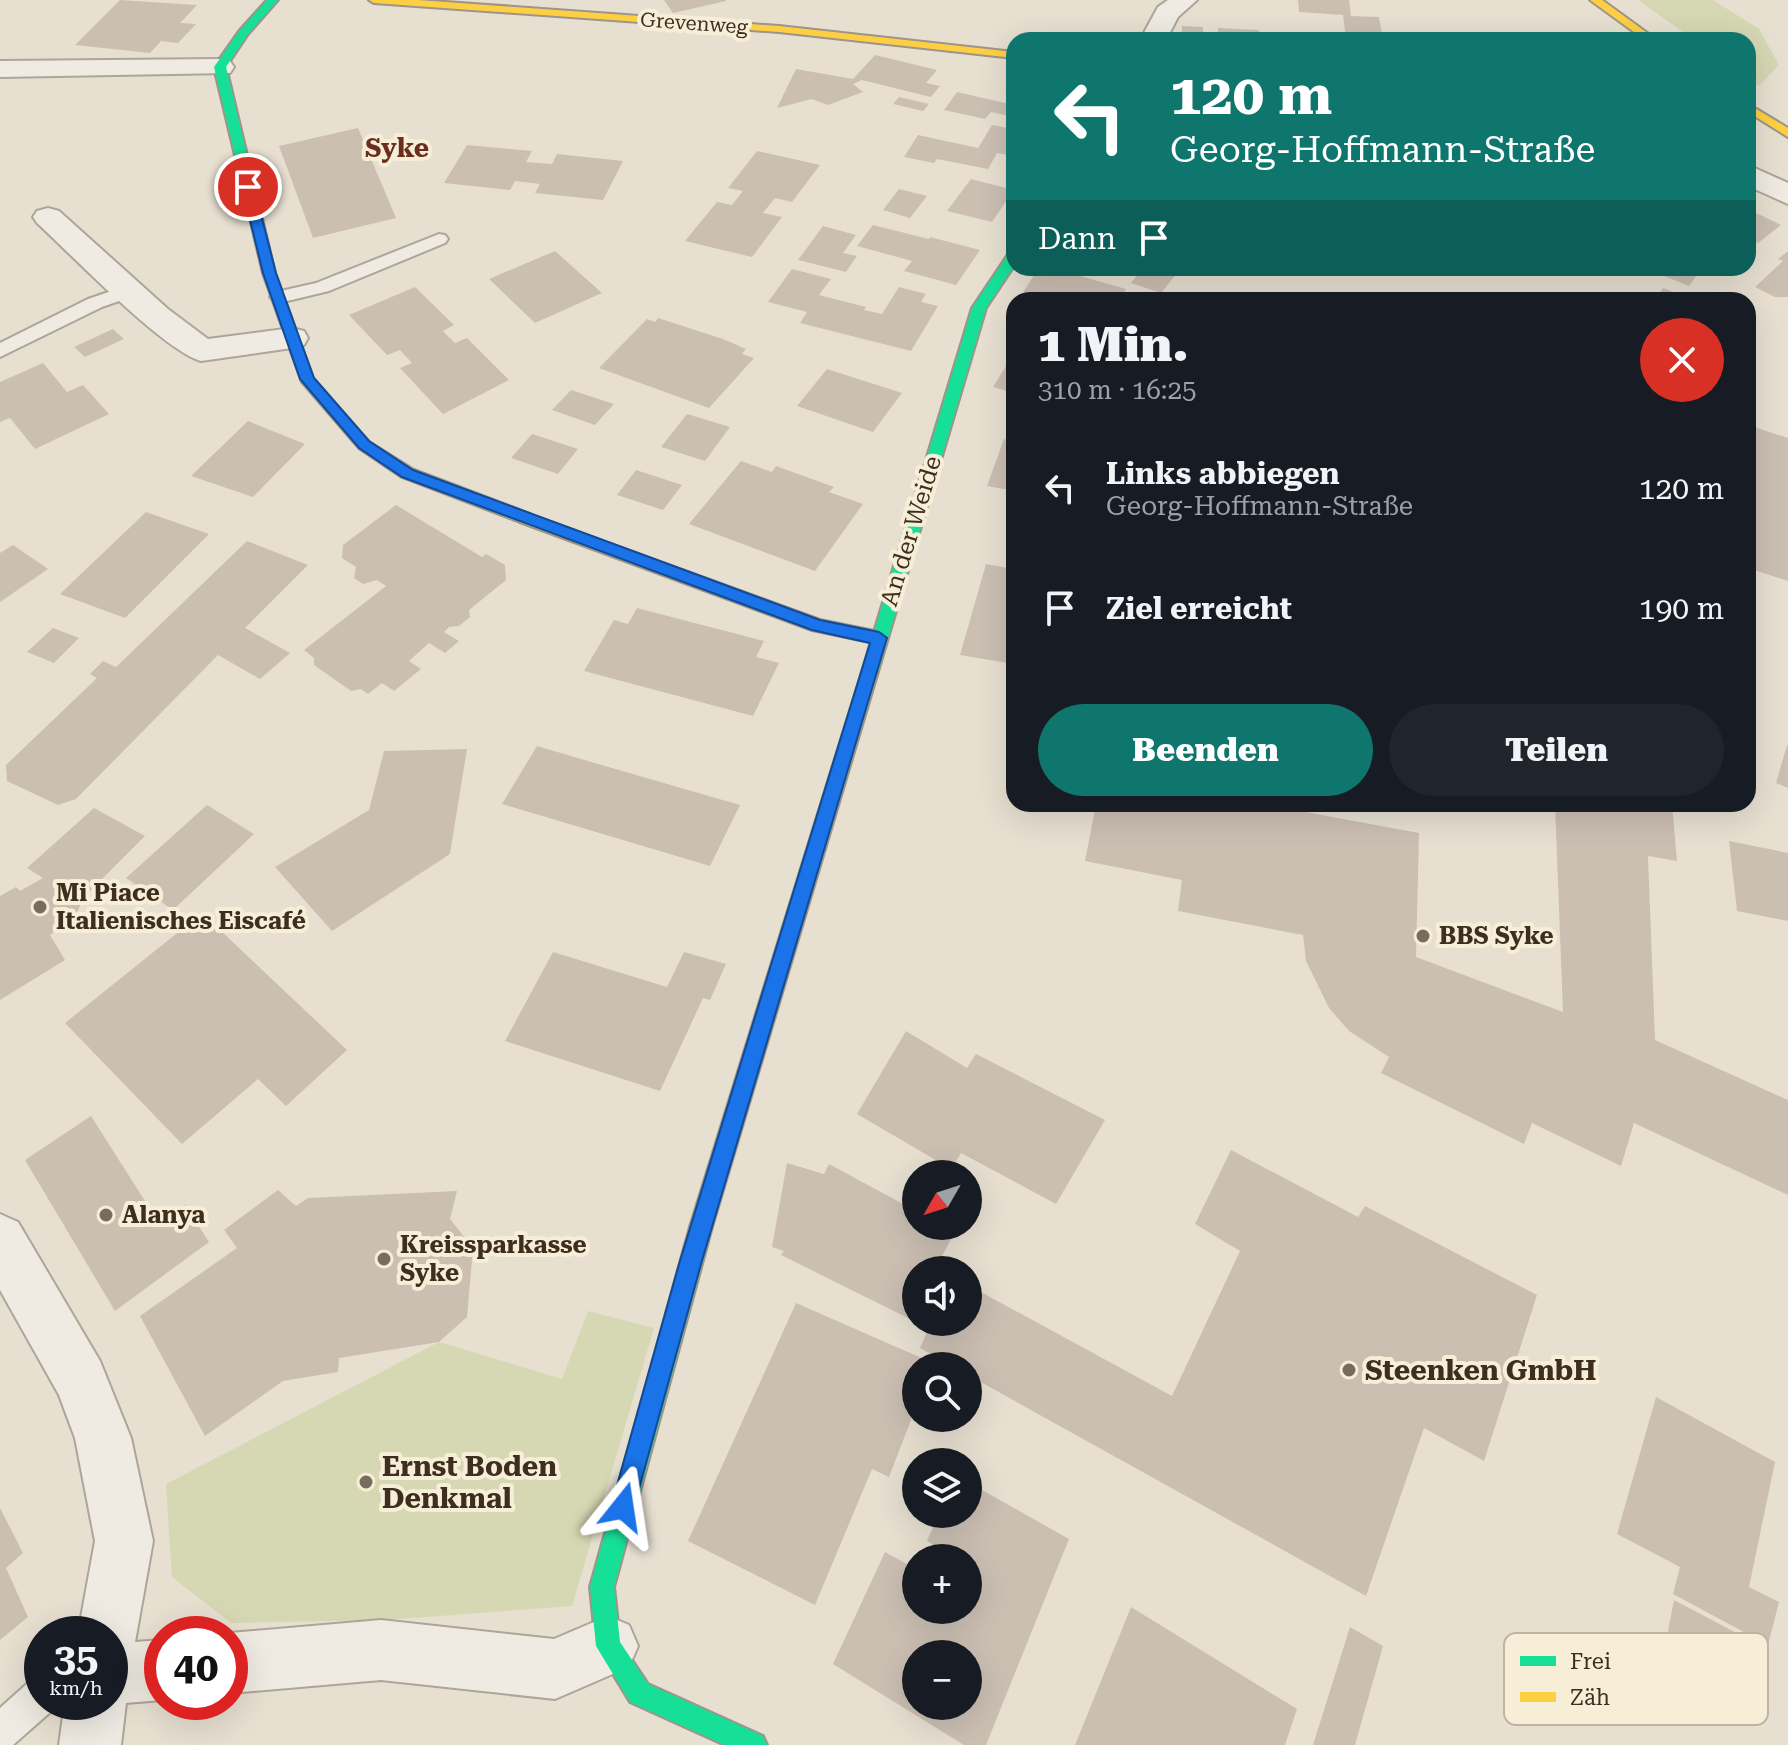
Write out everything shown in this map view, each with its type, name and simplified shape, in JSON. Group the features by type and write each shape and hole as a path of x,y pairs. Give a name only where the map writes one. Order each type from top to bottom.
{"street":[{"path":"273,0 244,32 220,67 269,273 307,379 364,445 407,473 818,626 879,638"},
{"name":"Grevenweg","path":"374,0 779,29 1006,54"},
{"path":"1157,32 1167,13 1184,0"},
{"path":"1595,0 1641,32"},
{"path":"0,69 220,67"},
{"path":"1756,112 1788,133"},
{"path":"1756,178 1788,195"},
{"path":"48,217 129,291 201,350 292,338"},
{"name":"An der Weide","path":"608,1646 602,1587 645,1421 979,308 1006,268"},
{"path":"0,1240 81,1380 103,1438 124,1541 111,1616"},
{"path":"248,1661 381,1650 555,1669 608,1646 639,1693 754,1745"},
{"path":"90,1745 93,1720"}],"lane":[{"path":"279,297 322,287 439,239"},
{"path":"0,351 95,303 129,291"},
{"path":"0,1732 24,1711"}],"green space":[{"path":"1638,0 1713,0 1759,29 1779,65 1759,86 1756,84 1756,32 1683,32"},
{"path":"588,1311 654,1328 572,1606 385,1620 248,1623 248,1616 222,1616 172,1577 166,1484 439,1342 562,1379"}],"building":[{"path":"120,0 197,5 180,23 196,24 178,43 161,41 150,53 75,45"},
{"path":"664,0 726,0 726,1 673,13"},
{"path":"1298,0 1349,0 1351,16 1379,17 1382,32 1345,32 1343,15 1299,12"},
{"path":"1182,26 1203,27 1203,32 1182,32"},
{"path":"1218,28 1259,30 1259,32 1218,32"},
{"path":"875,55 937,70 926,83 940,86 931,97 862,80 853,84 863,92 828,105 812,99 777,108 796,69 853,79"},
{"path":"957,92 1005,103 1006,115 991,112 985,119 944,110"},
{"path":"899,97 929,104 923,111 893,104"},
{"path":"992,125 1006,128 1006,155 997,153 988,169 937,159 934,163 904,157 918,135 978,148"},
{"path":"358,128 396,218 313,238 279,146"},
{"path":"467,145 532,151 526,162 552,164 557,154 623,161 603,200 535,193 540,184 515,181 510,190 444,183"},
{"path":"757,151 820,165 792,202 775,198 763,213 782,217 752,257 685,241 717,202 732,205 743,191 728,188"},
{"path":"971,179 1006,188 1006,202 992,222 947,211"},
{"path":"899,189 927,196 910,218 883,210"},
{"path":"1756,213 1781,225 1756,242"},
{"path":"873,225 980,250 956,285 904,271 912,261 857,246"},
{"path":"823,226 856,235 843,253 857,256 846,272 798,260"},
{"path":"555,251 602,293 535,323 489,279"},
{"path":"1788,251 1788,297 1775,297 1755,287 1783,261 1778,259"},
{"path":"792,269 831,279 819,295 866,307 864,310 882,314 899,287 926,294 921,302 938,306 911,351 800,323 807,312 768,302"},
{"path":"1034,276 1080,276 1126,289 1124,292 1023,292"},
{"path":"1137,276 1175,276 1162,292 1131,283"},
{"path":"1664,276 1696,276 1689,286"},
{"path":"415,287 454,325 443,331 455,343 467,338 509,380 443,414 400,368 412,363 400,350 387,355 349,315"},
{"path":"658,318 723,339 746,349 742,354 754,358 709,408 599,368 647,319 655,322"},
{"path":"113,329 124,339 85,357 74,347"},
{"path":"43,363 67,392 83,385 109,414 35,449 10,418 0,422 0,382"},
{"path":"1006,366 1006,391 993,387"},
{"path":"827,369 902,393 873,432 797,406"},
{"path":"571,390 614,404 595,425 552,410"},
{"path":"687,414 730,427 705,461 661,447"},
{"path":"248,421 305,444 253,497 191,476"},
{"path":"1756,428 1788,438 1788,581 1756,571"},
{"path":"532,434 578,449 558,474 511,458"},
{"path":"1004,439 1006,439 1006,490 987,486"},
{"path":"741,461 772,472 776,466 834,487 829,492 863,504 815,571 689,524"},
{"path":"636,470 682,485 663,510 617,495"},
{"path":"396,505 482,557 486,554 505,565 506,580 469,610 470,617 444,632 459,641 445,653 429,643 409,661 421,669 394,691 382,683 368,694 361,689 351,691 314,665 314,658 304,650 386,586 377,580 363,584 354,578 356,567 342,558 343,545"},
{"path":"146,512 209,534 125,618 60,594"},
{"path":"247,541 308,565 245,628 290,653 260,679 218,655 76,799 58,805 7,781 6,765 97,678 90,674 103,661 116,667"},
{"path":"13,545 48,569 0,602 0,553"},
{"path":"986,564 1006,568 1006,663 960,655"},
{"path":"637,608 764,641 756,657 779,663 753,716 584,671 614,620 628,624"},
{"path":"53,628 79,638 54,663 27,652"},
{"path":"1788,745 1788,788 1776,783"},
{"path":"537,746 740,805 710,866 502,804"},
{"path":"467,749 450,854 332,931 275,867 369,810 384,751"},
{"path":"207,805 254,834 173,910 126,878"},
{"name":"Mi Piace Italienisches Eiscafé","path":"94,808 145,836 84,897 75,917 50,935 65,960 0,1000 0,896 16,887 20,891 43,878 27,868"},
{"path":"1094,812 1305,812 1419,833 1416,957 1563,1012 1555,812 1673,812 1677,861 1648,856 1655,1040 1788,1100 1788,1195 1634,1123 1621,1166 1532,1123 1524,1144 1381,1073 1389,1057 1349,1031 1329,1008 1306,961 1303,935 1178,911 1182,880 1085,861"},
{"path":"1729,841 1788,853 1788,921 1737,911"},
{"path":"202,913 347,1050 286,1106 258,1079 182,1144 65,1023"},
{"path":"553,952 667,987 684,952 726,964 710,1000 703,998 660,1091 505,1041"},
{"path":"906,1031 967,1068 976,1054 1105,1120 1056,1204 982,1164 982,1160 974,1160 961,1153 957,1160 936,1160 857,1114"},
{"name":"Alanya","path":"91,1116 159,1223 185,1205 209,1242 115,1311 25,1160"},
{"name":"Steenken GmbH","path":"1231,1150 1358,1217 1365,1206 1537,1295 1484,1461 1424,1428 1366,1596 982,1383 982,1352 927,1352 920,1348 925,1336 982,1336 982,1293 1172,1396 1240,1251 1195,1224"},
{"path":"787,1163 824,1174 829,1164 902,1203 902,1240 951,1240 942,1256 902,1256 902,1315 781,1255 784,1251 772,1247"},
{"path":"278,1190 296,1206 308,1198 457,1191 450,1219 473,1248 467,1317 439,1342 339,1358 338,1372 283,1381 205,1436 140,1316 237,1248 224,1230"},
{"path":"796,1303 908,1352 902,1352 902,1432 906,1432 889,1477 872,1469 815,1605 688,1541"},
{"path":"1656,1397 1775,1462 1749,1587 1779,1602 1768,1645 1768,1633 1746,1633 1673,1594 1680,1567 1617,1534"},
{"path":"982,1490 1069,1539 986,1745 964,1745 924,1720 982,1720 982,1640 902,1640 902,1707 833,1664 885,1552 902,1561 902,1624 982,1624 982,1544 932,1544 927,1541 933,1528 982,1528"},
{"path":"0,1508 23,1553 6,1568 28,1616 0,1640"},
{"path":"1674,1600 1737,1633 1668,1633"},
{"path":"1131,1607 1297,1709 1285,1745 1075,1745"},
{"path":"1350,1627 1383,1646 1355,1745 1313,1745"}],"traffic: fast":[{"path":"273,0 244,32 220,67 269,273 307,379 364,445 407,473 525,518"},
{"path":"869,675 979,308 1006,268"},
{"path":"701,1227 602,1587 608,1646 639,1693 754,1745"}],"traffic: slow":[{"path":"374,0 779,29 1006,54"},
{"path":"1595,0 1641,32"},
{"path":"1756,112 1788,133"},
{"path":"525,518 818,626 879,638"},
{"path":"701,1227 869,675"}],"place":[{"name":"Mi Piace Italienisches Eiscafé","path":"40,907"},
{"name":"BBS Syke","path":"1423,936"},
{"name":"Alanya","path":"106,1215"},
{"name":"Kreissparkasse Syke","path":"384,1259"},
{"name":"Steenken GmbH","path":"1349,1370"},
{"name":"Ernst Boden Denkmal","path":"366,1482"}],"district":[{"name":"Syke","path":"397,148"}],"route":[{"path":"248,187 269,273 307,379 364,445 407,473 550,527 818,626 879,638 836,791 690,1264 623,1507"}]}
